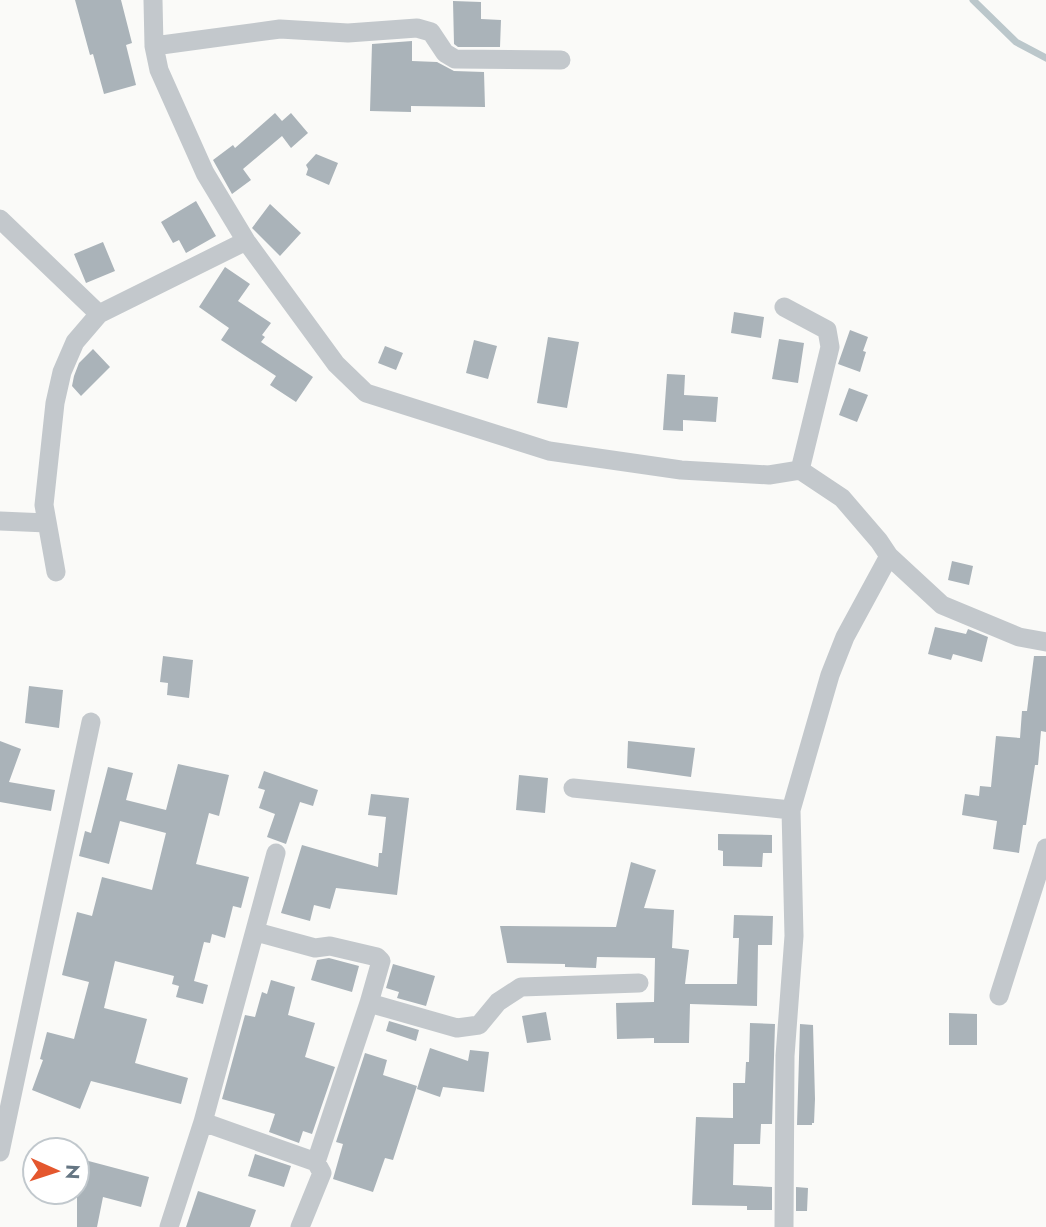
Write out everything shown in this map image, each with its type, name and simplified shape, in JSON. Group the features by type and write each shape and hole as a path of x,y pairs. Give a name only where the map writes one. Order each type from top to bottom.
{"street":[{"path":"153,0 154,46 159,70 205,173 246,241 336,364 366,393 549,451 681,470 769,475 800,470 842,498 880,541 889,556 942,605 1019,636 1046,642"},
{"path":"154,46 280,29 348,33 417,28 431,32 445,53 454,59 561,60"},
{"path":"0,219 99,314"},
{"path":"56,572 44,505 55,403 62,372 75,342 99,314 246,241"},
{"path":"784,307 827,330 830,347 800,470"},
{"path":"0,521 47,523"},
{"path":"785,1227 785,1056 794,936 791,810 830,676 845,637 889,556"},
{"path":"0,1152 91,722"},
{"path":"573,788 791,810"},
{"path":"999,996 1046,848"},
{"path":"169,1227 202,1122 276,853"},
{"path":"256,932 314,948 334,946 377,957 381,961 316,1162"},
{"path":"369,1003 457,1028 479,1025 498,1002 521,987 639,983"},
{"path":"202,1122 316,1162 322,1173 300,1227"}],"building":[{"path":"75,0 121,0 132,43 126,45 136,85 104,94"},
{"path":"453,1 481,2 481,19 501,20 500,47 458,47 454,44"},
{"path":"412,41 412,61 437,62 454,71 484,72 485,107 411,106 411,112 370,111 372,44"},
{"path":"275,113 282,121 291,113 308,133 291,148 282,136 243,169 251,180 232,194 213,160 233,145 235,148"},
{"path":"316,154 338,163 329,185 306,175 306,165"},
{"path":"196,201 216,236 186,253 179,240 173,243 161,222"},
{"path":"270,204 301,233 280,256 252,228"},
{"path":"103,242 115,271 86,283 74,254"},
{"path":"225,267 250,284 238,301 271,323 262,335 265,337 261,342 313,377 296,402 270,385 276,376 221,340 229,328 199,307"},
{"path":"734,312 764,317 761,338 731,333"},
{"path":"850,330 868,337 860,372 838,364"},
{"path":"548,337 579,342 567,408 537,403"},
{"path":"779,339 804,343 798,383 772,379"},
{"path":"474,340 497,346 488,379 466,373"},
{"path":"385,346 403,353 396,370 378,363"},
{"path":"93,349 110,367 81,396 72,386 74,376 79,363"},
{"path":"667,374 685,375 684,395 718,397 716,422 683,420 683,431 663,430"},
{"path":"849,388 868,395 857,422 839,415"},
{"path":"952,561 973,566 969,585 948,580"},
{"path":"935,627 966,634 968,629 988,637 982,662 953,654 951,660 928,654"},
{"path":"163,656 193,660 189,698 167,695 168,683 160,682"},
{"path":"1034,656 1046,656 1046,732 1041,731 1038,765 1035,765 1019,853 993,849 997,821 962,815 965,794 979,796 980,786 991,787 996,736 1020,738 1022,711 1027,711"},
{"path":"29,686 63,690 59,728 25,723"},
{"path":"0,741 21,749 9,782 55,790 51,811 0,802"},
{"path":"628,741 695,748 691,777 627,768"},
{"path":"178,764 229,775 219,816 209,813 196,864 249,877 241,908 233,906 225,938 212,934 210,943 204,942 194,981 208,985 203,1004 176,997 179,986 172,984 174,976 115,961 104,1008 147,1019 135,1063 188,1078 181,1104 91,1081 80,1109 32,1090 43,1060 40,1059 47,1032 74,1039 89,982 62,975 77,912 92,916 102,877 152,890 166,833 120,821 109,864 79,856 85,831 91,833 108,767 133,773 126,800 166,810"},
{"path":"264,771 318,790 313,806 300,802 286,844 267,837 275,814 259,808 265,790 258,788"},
{"path":"519,775 548,778 545,813 516,810"},
{"path":"371,794 409,798 397,895 336,888 330,909 314,905 310,921 281,913 302,845 378,867 386,817 368,815"},
{"path":"718,834 772,835 772,853 763,853 762,867 723,866 723,851 718,850"},
{"path":"631,862 656,870 644,908 674,910 672,948 689,950 685,984 737,984 739,938 733,938 734,915 773,916 772,945 758,945 757,1006 690,1004 689,1043 654,1043 654,1038 617,1039 616,1003 654,1002 655,958 597,957 596,968 565,967 565,964 507,963 500,926 616,927"},
{"path":"329,958 359,966 352,992 311,980 317,960"},
{"path":"393,964 435,976 426,1006 397,998 399,992 386,988"},
{"path":"271,980 295,987 288,1015 315,1023 305,1057 335,1067 312,1134 303,1131 299,1143 269,1132 275,1114 222,1099 245,1015 255,1017 262,992 267,994"},
{"path":"546,1012 551,1040 527,1043 522,1016"},
{"path":"949,1013 977,1014 977,1045 949,1045"},
{"path":"389,1021 419,1030 416,1041 386,1031"},
{"path":"750,1023 775,1024 772,1124 761,1124 760,1144 734,1144 733,1185 772,1187 772,1210 747,1210 747,1206 692,1205 696,1117 733,1118 733,1083 745,1083 746,1062 749,1062"},
{"path":"800,1024 813,1025 815,1099 812,1125 797,1125"},
{"path":"430,1048 468,1061 470,1050 489,1052 484,1092 443,1087 440,1097 417,1089"},
{"path":"365,1053 387,1060 383,1075 417,1086 393,1160 385,1158 373,1192 333,1179 343,1144 336,1142"},
{"path":"255,1154 291,1166 284,1187 248,1176"},
{"path":"91,1162 149,1177 141,1207 103,1197 97,1227 77,1227 77,1206 91,1206"},
{"path":"796,1187 808,1188 807,1211 796,1211"},
{"path":"198,1191 256,1210 250,1227 186,1227"}],"waterway":[{"path":"973,0 1016,42 1046,58"}]}
